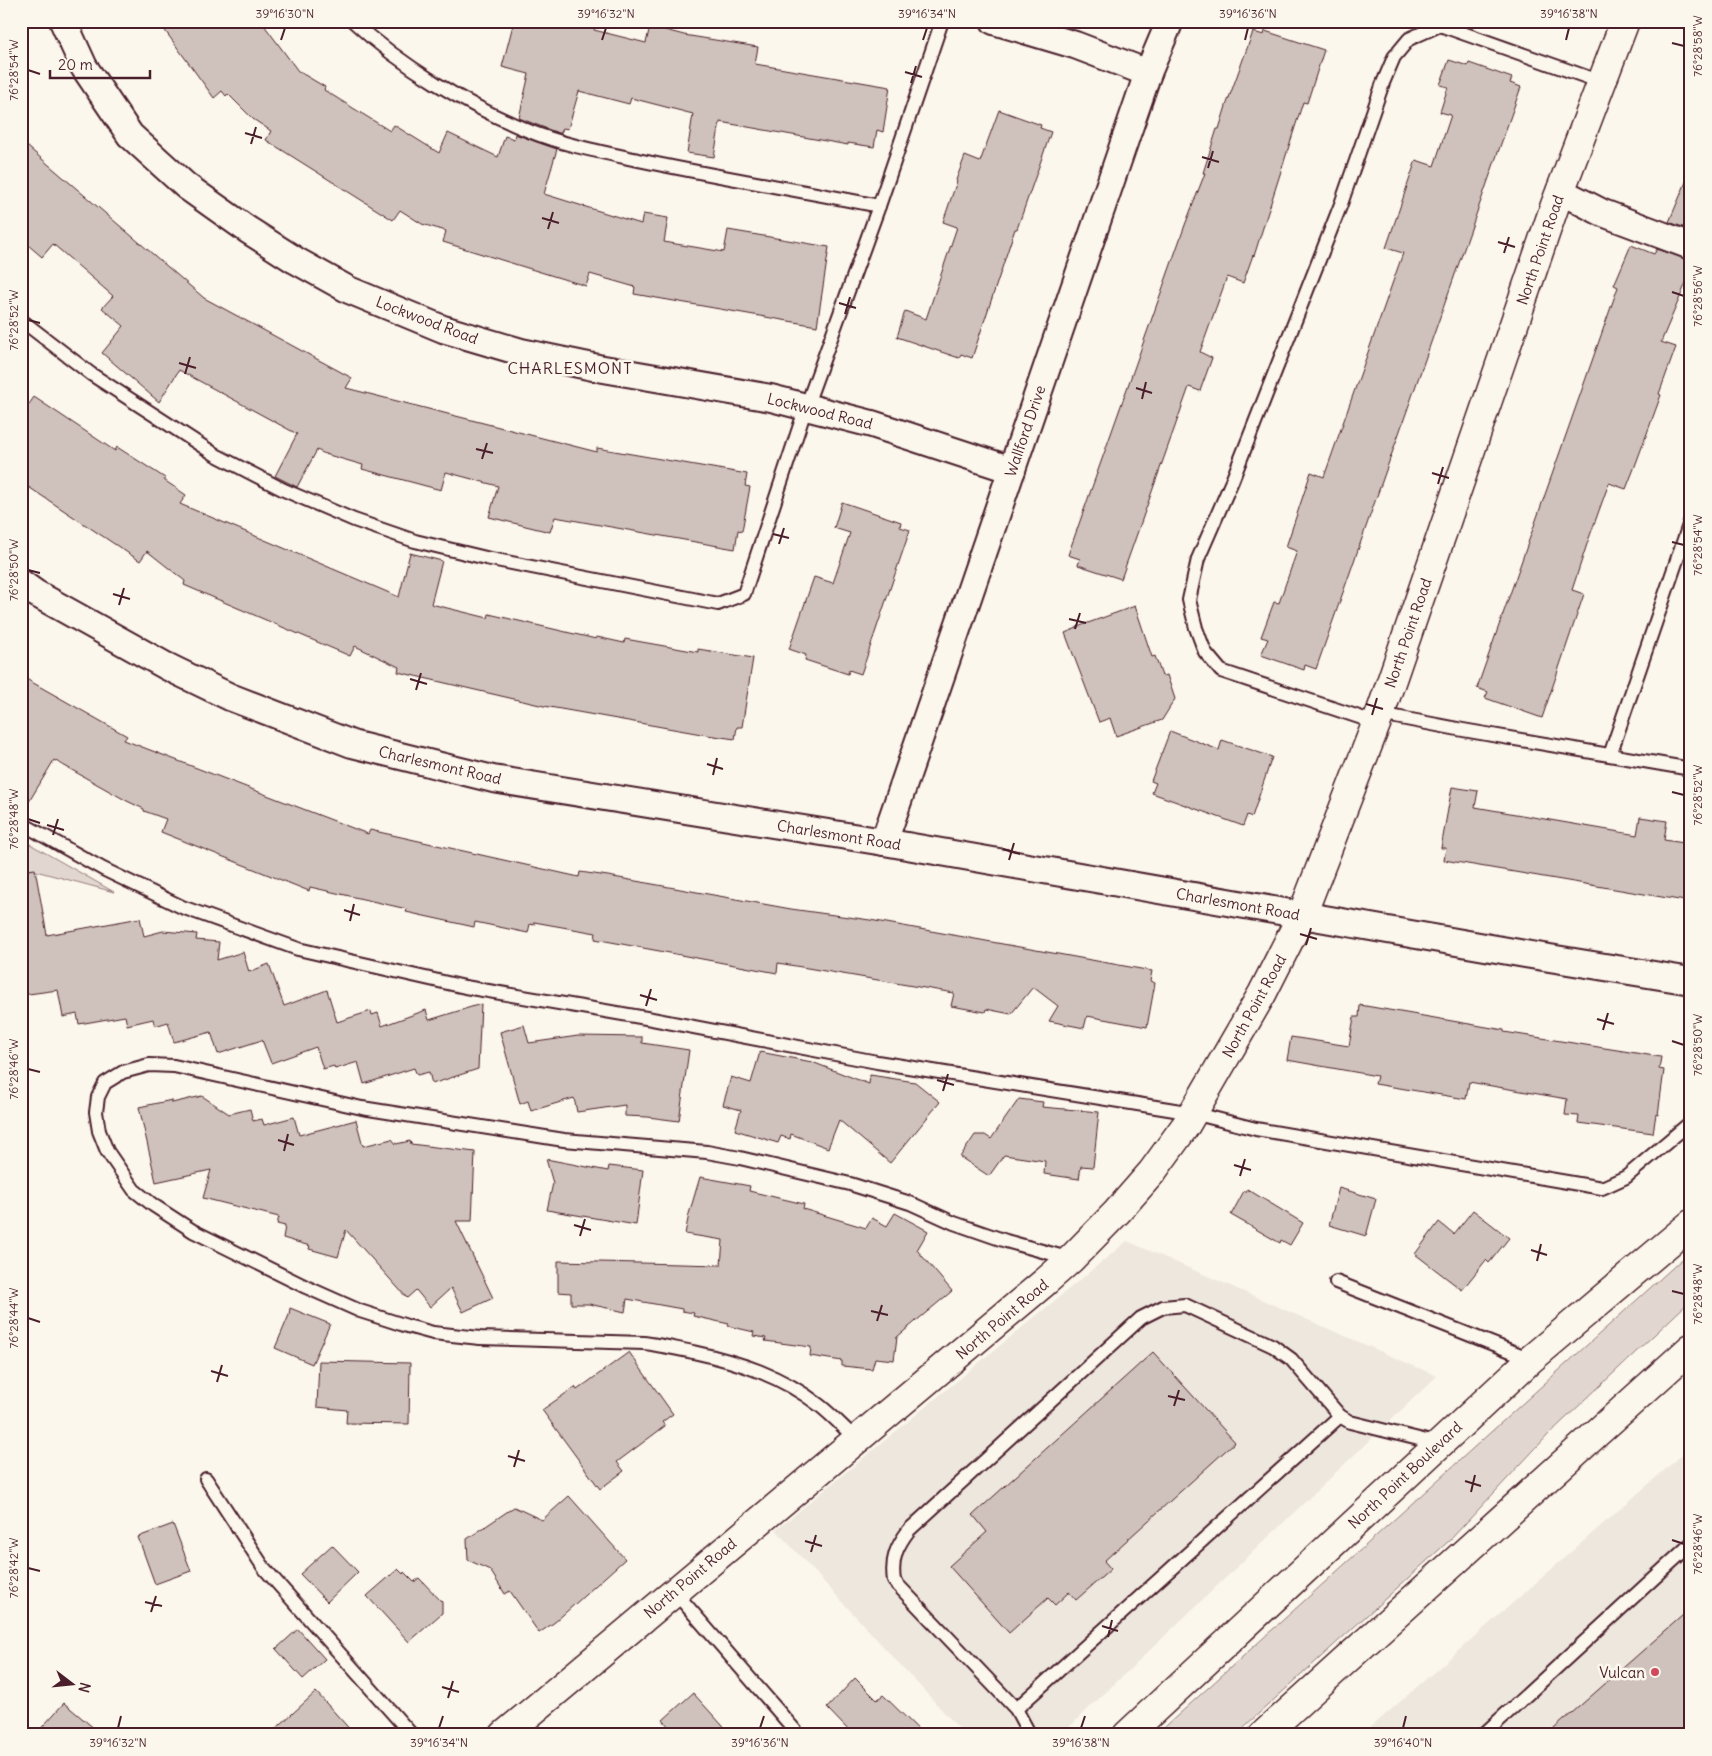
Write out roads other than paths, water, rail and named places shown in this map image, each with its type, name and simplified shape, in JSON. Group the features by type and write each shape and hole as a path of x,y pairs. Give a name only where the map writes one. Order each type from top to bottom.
{"street":[{"name":"Lockwood Road","path":"63,21 84,67 130,136 186,186 241,225 296,260 349,290 443,329 521,352 598,368 771,398 872,424 1012,470"},
{"path":"994,21 1075,45 1148,73"},
{"name":"Wallford Drive","path":"884,842 1148,73 1170,21"},
{"name":"North Point Road","path":"504,1735 856,1439 991,1329 1071,1259 1117,1212 1152,1172 1192,1113 1257,1002 1302,915 1378,718 1560,191 1625,21"},
{"path":"1560,191 1603,213 1691,246"},
{"name":"Charlesmont Road","path":"21,583 166,666 230,697 352,744 493,779 884,842 1691,981"},
{"name":"North Point Boulevard","path":"1127,1735 1531,1359 1691,1224"},
{"path":"1263,1735 1691,1348"}],"lane":[{"path":"353,21 394,57 452,92 530,131 581,147 664,166 879,206"},
{"path":"21,320 91,374 216,455 284,490 354,520 415,541 486,558 718,604 744,594 806,407 879,206 942,21"},
{"path":"1601,82 1440,25 1409,39 1394,57 1383,83 1341,204 1232,481 1198,559 1189,600 1196,628 1205,652 1221,671 1378,718 1463,730 1691,769"},
{"path":"1610,754 1691,519"},
{"path":"21,823 103,869 182,907 298,949 465,987 652,1019 877,1062 1192,1113 1256,1129 1602,1188 1626,1177 1691,1122"},
{"path":"856,1439 819,1405 782,1382 758,1370 716,1357 658,1344 480,1338 433,1333 360,1311 306,1287 193,1231 134,1190 107,1151 99,1131 96,1112 98,1097 105,1083 123,1072 149,1065 174,1066 362,1108 564,1140 707,1152 850,1184 910,1203 971,1229 1071,1259"},
{"path":"1336,1282 1531,1359"},
{"path":"1030,1735 1016,1709 894,1581 892,1566 899,1544 909,1530 1141,1318 1163,1307 1185,1305 1273,1346 1291,1359 1340,1416 1350,1422 1439,1444"},
{"path":"1016,1709 1340,1416"},
{"path":"206,1479 264,1568 412,1735"},
{"path":"1483,1735 1691,1544"},
{"path":"674,1591 799,1735"}],"place":[{"name":"Vulcan","path":"1655,1672"}],"district":[{"name":"CHARLESMONT","path":"570,368"}]}
